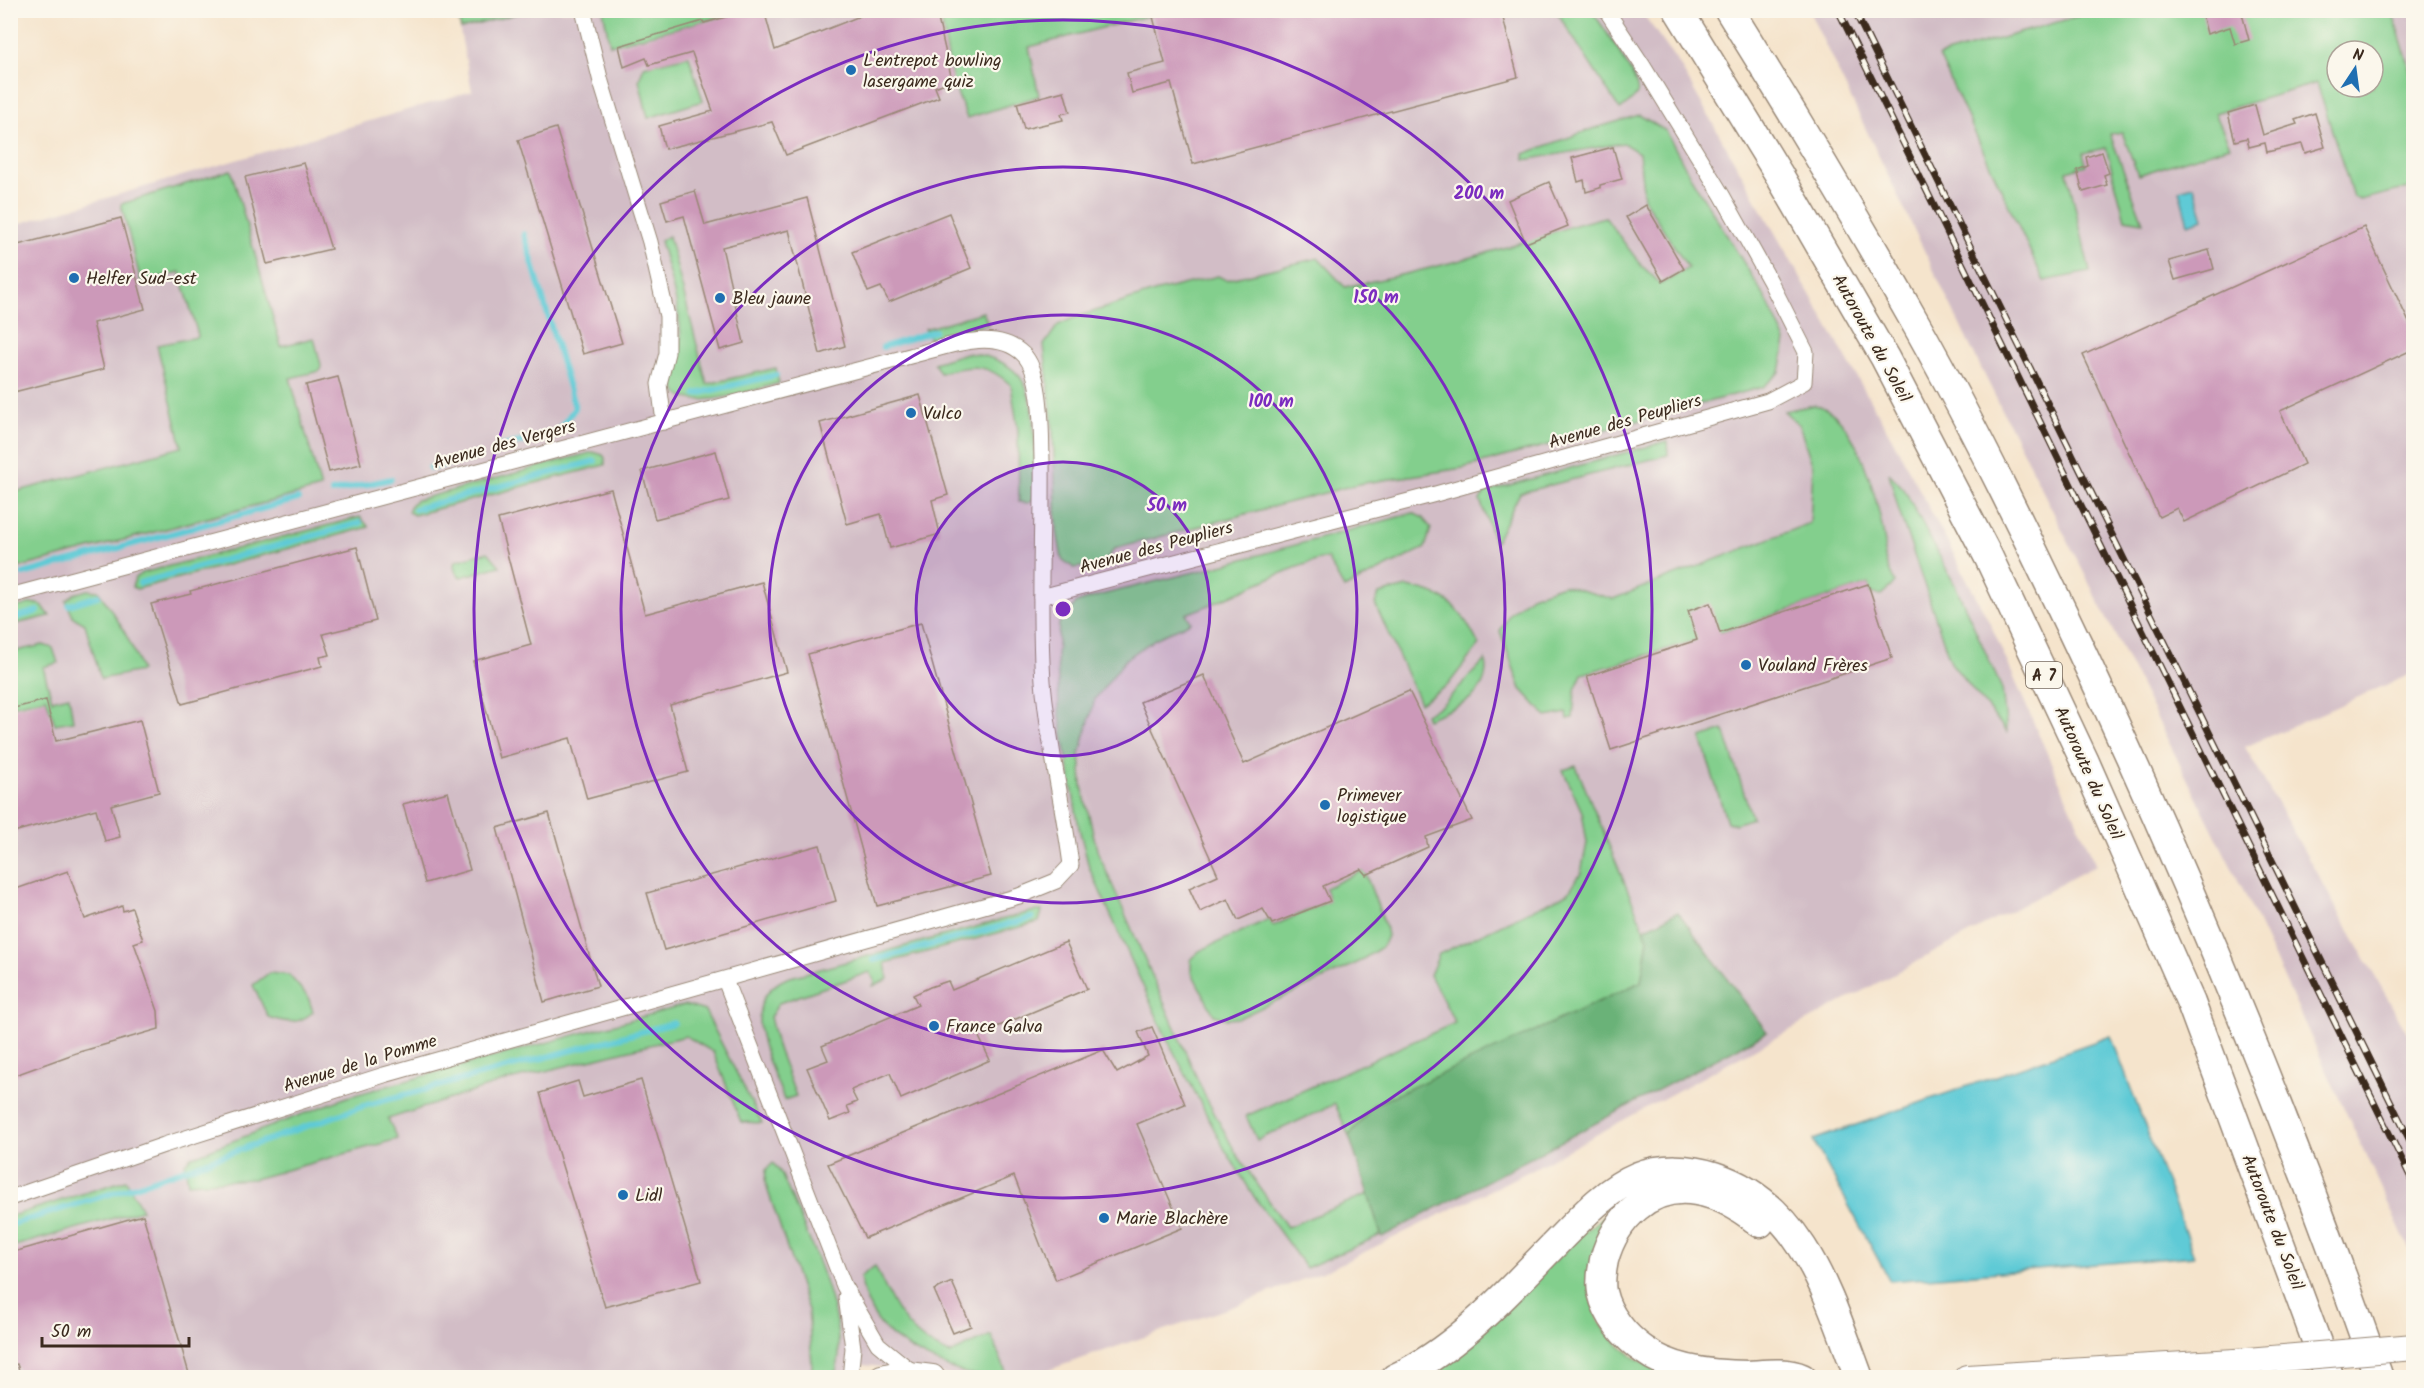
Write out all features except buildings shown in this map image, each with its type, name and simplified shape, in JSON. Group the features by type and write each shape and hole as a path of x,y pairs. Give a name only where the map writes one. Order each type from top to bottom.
{"highway":[{"name":"Autoroute du Soleil","path":"1677,10 1778,173 1885,358 1988,556 2084,760 2191,1003 2330,1377"},
{"name":"A 7","path":"1729,10 1810,140 1921,333 2022,525 2112,716 2230,986 2342,1273 2379,1377"},
{"path":"1395,1377 1453,1343 1607,1194 1638,1176 1670,1169 1702,1172 1737,1183 1768,1205 1790,1229 1815,1268 1859,1377"},
{"path":"1798,1376 1694,1371 1644,1351 1620,1329 1602,1292 1601,1271 1617,1228 1630,1212 1646,1199 1670,1191 1694,1190 1712,1194 1739,1207 1767,1228 1815,1306 1842,1377"}],"main road":[{"path":"1967,1377 2235,1362 2414,1347"},
{"path":"882,1377 923,1376"}],"street":[{"path":"583,10 601,82 650,242 667,316 667,352 659,384 664,422"},
{"name":"Avenue des Peupliers","path":"1041,597 1432,495 1768,401 1804,382 1806,352 1770,281 1722,195 1606,10"},
{"name":"Avenue des Vergers","path":"10,596 980,339 1009,346 1023,354 1031,368 1041,404 1041,597"},
{"name":"Avenue de la Pomme","path":"10,1198 164,1145 384,1075 1019,896 1056,881 1071,865 1043,681 1041,597"},
{"path":"725,980 843,1286 878,1344 923,1376"},
{"path":"843,1286 853,1348 850,1377"}],"shaded area":[{"path":"456,11 1641,11 1679,64 1899,451 1990,623 2096,865 1529,1171 1332,1268 1235,1306 1028,1377 958,1377 863,1365 850,1378 11,1378 11,226 472,91"},
{"path":"1809,11 2413,11 2413,673 2245,747 2413,1043 2413,1257 2242,888 1971,348"}],"green space":[{"path":"456,10 526,11 461,29"},
{"path":"603,10 743,11 610,45"},
{"path":"940,11 1166,11 1029,47 1039,96 967,118 952,80"},
{"path":"1556,11 1592,11 1611,39 1628,66 1637,87 1636,96 1620,110"},
{"path":"2096,11 2392,11 2413,78 2413,187 2360,200 2353,197 2317,83 2215,113 2230,146 2138,175 2122,132 2110,134 2143,222 2125,219 2106,148 2083,153 2086,165 2067,171 2090,272 2044,281 1939,56"},
{"path":"689,56 703,101 648,118 639,80 644,66"},
{"path":"1639,115 1666,131 1690,176 1765,297 1786,341 1780,372 1763,387 1463,468 1358,484 1114,549 1104,564 1074,568 1062,559 1057,531 1053,429 1044,345 1058,325 1154,292 1218,276 1226,280 1318,258 1345,287 1454,262 1605,217 1641,265 1661,284 1688,268 1644,199 1639,153 1623,143 1525,160 1524,154 1589,130"},
{"path":"231,170 281,346 314,338 321,365 320,371 290,378 321,488 17,568 14,557 11,557 11,493 182,447 157,345 198,337 198,335 180,272 141,282 121,204"},
{"path":"669,236 707,384 776,368 779,383 739,394 704,400 690,399 679,394 674,380 681,332 674,293 660,241"},
{"path":"983,312 988,324 930,339 925,329"},
{"path":"966,353 1002,362 1017,374 1027,390 1034,427 1035,454 1035,492 1033,500 1029,503 1019,502 1018,430 1011,385 986,369 969,367 940,373 934,363"},
{"path":"1814,405 1829,411 1842,423 1854,441 1871,484 1885,543 1885,560 1895,583 1881,595 1871,593 1868,584 1701,639 1582,674 1575,690 1573,718 1568,719 1567,713 1547,717 1521,689 1500,631 1510,613 1531,596 1563,585 1613,599 1810,523 1813,467 1799,425 1784,411"},
{"path":"1667,441 1668,455 1520,493 1495,543 1480,500 1485,492"},
{"path":"593,452 603,455 605,465 414,515 408,512 411,504 417,500"},
{"path":"1889,473 1904,489 1957,589 2002,689 2007,732 1951,663 1899,511"},
{"path":"1413,513 1423,518 1431,528 1425,548 1344,588 1327,558 1291,569 1186,614 1191,622 1155,639 1126,659 1095,699 1080,753 1082,786 1097,850 1204,1094 1236,1153 1287,1227 1368,1194 1381,1235 1306,1268 1255,1198 1225,1150 1167,1039 1089,867 1079,828 1059,711 1057,657 1059,623 1076,603"},
{"path":"360,517 369,527 137,589 132,587 135,578 142,573"},
{"path":"488,552 500,566 461,577 455,572 455,561"},
{"path":"1407,587 1434,594 1452,605 1466,621 1479,645 1448,685 1420,703 1375,604 1379,594"},
{"path":"87,590 98,591 111,610 128,639 141,671 101,679 85,624 73,617 66,601 74,594"},
{"path":"32,603 42,605 50,616 11,625 11,609"},
{"path":"43,645 53,648 58,663 43,667 52,700 69,696 73,721 55,724 46,698 11,706 11,652"},
{"path":"1485,660 1486,673 1483,684 1477,692 1460,705 1427,719 1425,714 1441,706"},
{"path":"1724,730 1752,818 1735,824 1727,822 1701,738"},
{"path":"1576,766 1648,939 1641,982 1373,1105 1349,1136 1335,1104 1257,1140 1246,1116 1455,1023 1430,975 1439,954 1568,893 1581,873 1587,843 1582,812 1563,770"},
{"path":"1364,870 1385,925 1387,936 1382,947 1355,964 1239,1018 1227,1019 1214,1015 1191,971 1191,960 1199,951 1269,919 1273,926 1329,901 1325,888"},
{"path":"1034,911 1042,911 1039,922 885,963 888,979 873,986 875,982 870,972 779,1003 770,1017 777,1046 796,1096 784,1100 760,1033 759,1017 762,1002 771,989 787,978"},
{"path":"1678,912 1767,1032 1382,1237 1349,1136 1373,1105 1641,982 1648,939 1644,929"},
{"path":"269,973 289,975 308,997 313,1012 292,1022 268,1017 253,985"},
{"path":"685,1005 705,1011 762,1123 741,1122 713,1052 686,1036 509,1080 388,1119 398,1139 254,1179 188,1183 185,1163 191,1157 347,1097"},
{"path":"773,1163 781,1173 827,1286 838,1333 839,1357 835,1377 811,1377 808,1310 765,1182 766,1170"},
{"path":"126,1180 142,1210 11,1247 11,1216"},
{"path":"1626,1198 1603,1227 1596,1246 1590,1280 1592,1300 1598,1318 1621,1347 1637,1359 1674,1377 1424,1378 1465,1348 1580,1235"},
{"path":"875,1266 895,1307 903,1319 923,1339 950,1354 991,1335 1008,1377 985,1377 957,1370 926,1357 897,1340 877,1320 864,1294 860,1277"}],"water":[{"path":"2194,186 2204,219 2188,224 2179,190"},
{"path":"2111,1036 2194,1256 1890,1281 1813,1140"}],"waterway":[{"path":"498,447 556,434 575,408 524,234"},
{"path":"883,347 934,331"},
{"path":"696,394 776,375"},
{"path":"430,468 461,460"},
{"path":"415,509 595,461"},
{"path":"332,492 391,479"},
{"path":"23,574 298,499"},
{"path":"140,583 360,523"},
{"path":"69,605 98,596"},
{"path":"10,619 38,611"},
{"path":"874,960 1032,918"},
{"path":"10,1225 145,1183 367,1105 674,1023"}],"railway":[{"path":"1838,10 2414,1184"},
{"path":"1854,10 2414,1149"}],"place":[{"name":"L'entrepot bowling lasergame quiz","path":"851,70"},
{"name":"Helfer Sud-est","path":"74,278"},
{"name":"Bleu jaune","path":"720,298"},
{"name":"Vulco","path":"911,413"},
{"name":"Vouland Frères","path":"1746,665"},
{"name":"Primever logistique","path":"1325,805"},
{"name":"France Galva","path":"934,1026"},
{"name":"Lidl","path":"623,1195"},
{"name":"Marie Blachère","path":"1104,1218"}]}
